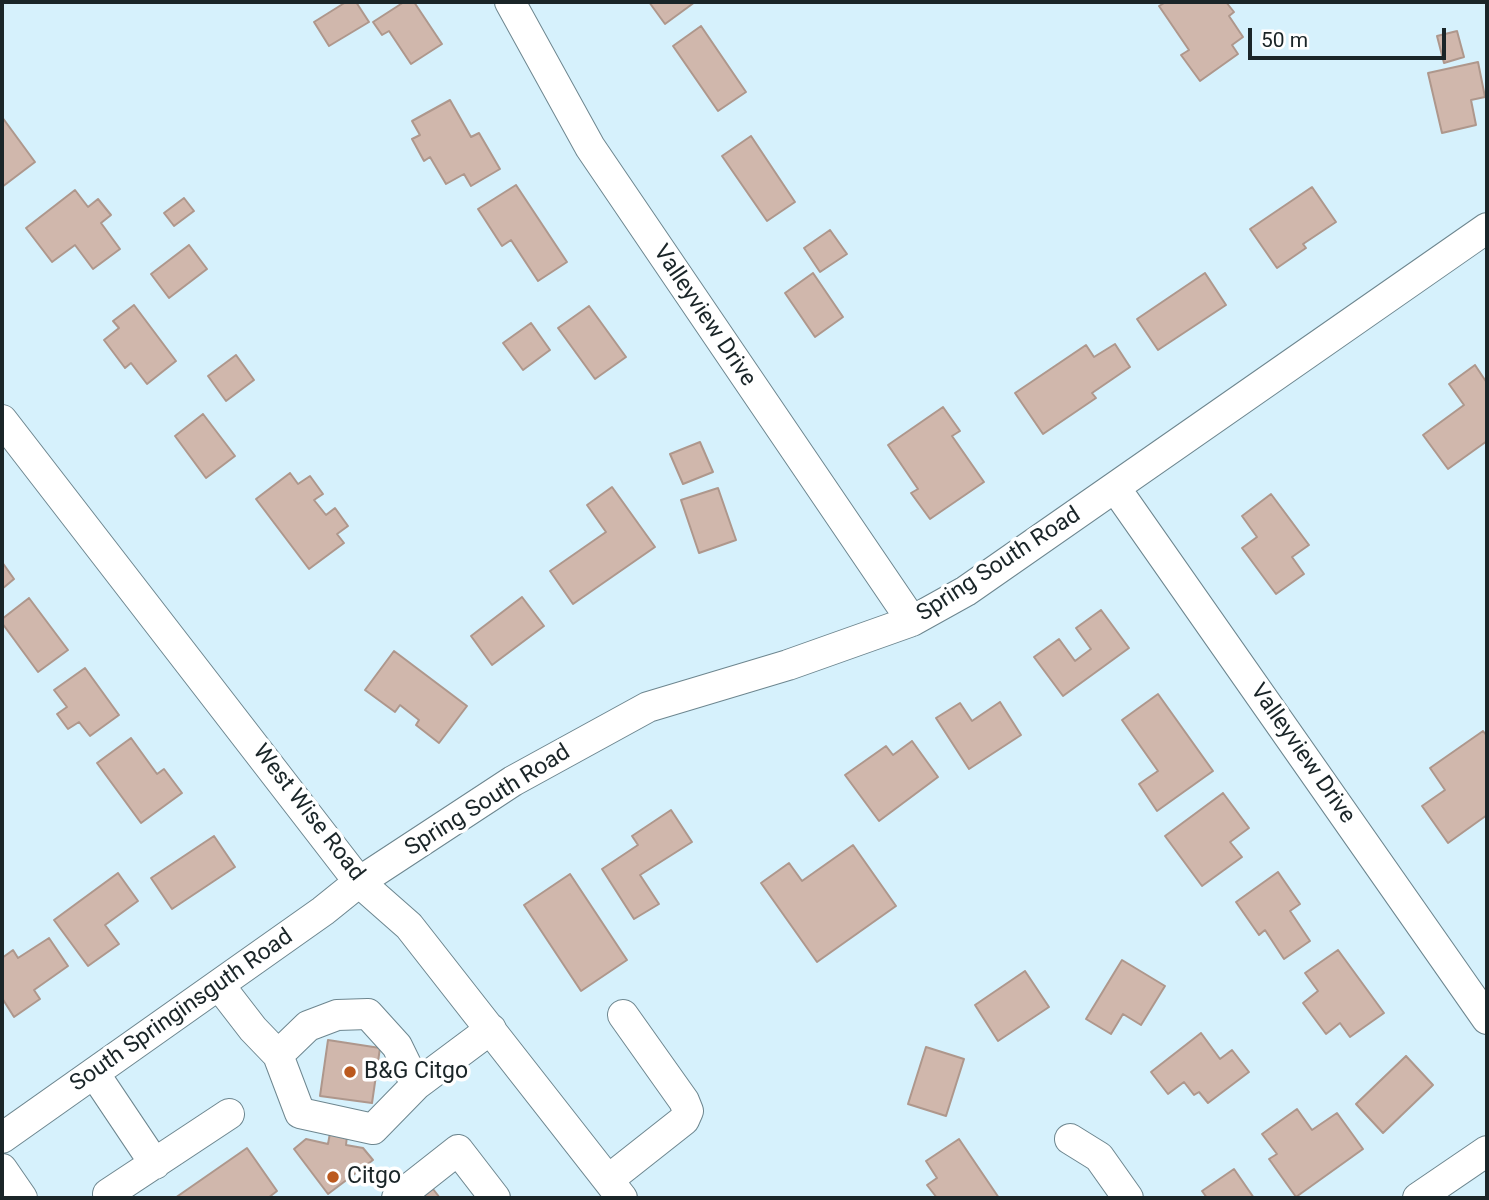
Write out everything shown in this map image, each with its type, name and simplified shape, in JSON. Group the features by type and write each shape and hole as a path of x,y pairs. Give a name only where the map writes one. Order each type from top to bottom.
{"street":[{"name":"Valleyview Drive","path":"510,2 590,147 912,621"},
{"name":"Spring South Road","path":"359,881 513,781 648,707 789,665 912,621 966,591 1487,228"},
{"name":"West Wise Road","path":"2,420 359,881 409,926 615,1189"},
{"name":"Valleyview Drive","path":"1116,489 1487,1018"},
{"name":"South Springinsguth Road","path":"2,1138 323,911 359,881"},
{"path":"219,985 253,1030 278,1055 300,1113 373,1129 416,1085 491,1029"},
{"path":"278,1055 308,1026 337,1016 368,1014 397,1046 416,1085"},
{"path":"615,1189 684,1120 688,1111 684,1101 623,1015"},
{"path":"94,1073 155,1164"},
{"path":"108,1194 229,1114"},
{"path":"1070,1139 1099,1157 1128,1198"},
{"path":"397,1198 458,1150 495,1198"},
{"path":"1418,1198 1487,1151"},
{"path":"2,1169 22,1198"}],"building":[{"path":"346,2 356,2 369,22 329,46 314,22"},
{"path":"404,2 414,2 442,44 411,64 389,31 382,35 373,22"},
{"path":"649,2 695,2 665,24"},
{"path":"1166,2 1226,2 1234,12 1229,16 1243,37 1232,45 1238,54 1200,81 1181,55 1189,50 1159,6"},
{"path":"701,26 746,92 718,111 673,46"},
{"path":"1457,31 1464,57 1444,63 1437,36"},
{"path":"1478,62 1485,97 1471,100 1476,125 1442,133 1428,73"},
{"path":"450,100 471,137 479,133 500,169 471,186 464,174 446,184 430,157 424,161 412,139 420,135 412,121"},
{"path":"2,117 35,162 2,187"},
{"path":"751,136 795,202 767,221 722,156"},
{"path":"516,185 567,262 538,281 511,240 502,246 478,209"},
{"path":"1312,187 1336,222 1303,244 1306,248 1277,268 1250,229"},
{"path":"75,190 88,207 98,199 111,215 101,223 120,249 93,269 75,245 52,262 26,228"},
{"path":"184,198 194,211 174,226 164,213"},
{"path":"830,230 847,254 820,272 804,248"},
{"path":"189,245 207,269 169,298 151,274"},
{"path":"813,273 843,317 815,337 785,293"},
{"path":"1205,273 1226,305 1158,350 1137,319"},
{"path":"134,305 176,361 147,384 131,363 125,368 104,340 119,328 113,321"},
{"path":"589,306 626,357 595,379 558,328"},
{"path":"531,323 550,350 523,370 503,343"},
{"path":"1115,344 1130,367 1092,393 1096,398 1043,434 1015,393 1086,345 1094,357"},
{"path":"236,355 254,380 226,401 208,376"},
{"path":"1475,365 1487,383 1487,441 1448,469 1423,435 1464,405 1449,384"},
{"path":"943,407 960,431 952,436 984,482 930,519 911,493 918,489 888,445"},
{"path":"203,414 235,456 206,478 175,436"},
{"path":"700,442 713,472 683,484 670,454"},
{"path":"290,473 298,484 310,476 323,494 314,500 326,515 335,508 348,526 337,534 344,543 309,569 256,499"},
{"path":"612,487 655,547 573,604 550,571 606,532 587,505"},
{"path":"718,488 736,540 699,553 681,500"},
{"path":"1271,494 1309,545 1292,557 1304,574 1276,594 1242,548 1257,537 1242,516"},
{"path":"2,562 14,579 2,589"},
{"path":"522,597 544,626 492,665 471,636"},
{"path":"29,598 68,650 38,672 2,623 2,619"},
{"path":"1101,610 1129,648 1063,696 1034,657 1059,639 1075,661 1091,649 1076,628"},
{"path":"394,651 467,706 439,743 416,725 419,720 400,705 395,712 365,690"},
{"path":"85,668 119,715 90,736 79,722 68,729 57,714 67,707 54,690"},
{"path":"1158,694 1213,771 1157,811 1139,784 1158,771 1122,720"},
{"path":"1000,702 1021,735 969,769 936,718 960,703 972,721"},
{"path":"1483,731 1487,736 1487,815 1448,843 1422,806 1445,790 1430,768"},
{"path":"131,738 157,774 164,769 182,793 141,823 97,763"},
{"path":"912,741 938,777 879,821 845,775 886,746 893,755"},
{"path":"1223,793 1249,828 1230,842 1242,857 1202,886 1165,836"},
{"path":"671,810 692,842 640,875 659,904 634,919 602,869 638,845 632,836"},
{"path":"214,836 235,867 172,909 151,878"},
{"path":"853,845 896,906 817,962 761,883 789,863 802,881"},
{"path":"1278,872 1300,904 1290,911 1310,941 1284,959 1265,930 1259,935 1236,902"},
{"path":"118,873 138,901 105,925 119,944 88,966 54,920"},
{"path":"570,874 627,960 581,991 524,905"},
{"path":"49,938 68,966 34,990 40,999 14,1017 2,998 2,958 13,950 18,958"},
{"path":"1338,950 1384,1013 1350,1037 1340,1023 1326,1034 1303,1003 1318,991 1305,973"},
{"path":"1122,960 1165,986 1141,1025 1123,1014 1111,1034 1086,1019"},
{"path":"1025,971 1049,1007 998,1041 975,1005"},
{"path":"1201,1033 1220,1059 1232,1050 1249,1072 1208,1103 1199,1092 1194,1095 1184,1082 1168,1094 1151,1072"},
{"name":"B&G Citgo","path":"328,1040 380,1048 372,1103 320,1096"},
{"path":"926,1047 964,1059 946,1116 908,1104"},
{"path":"1406,1056 1433,1085 1383,1133 1356,1104"},
{"path":"1297,1109 1312,1130 1337,1113 1363,1149 1296,1197 1269,1159 1277,1154 1262,1134"},
{"name":"Citgo","path":"330,1133 347,1136 346,1145 363,1148 373,1160 328,1194 294,1149 306,1139 328,1144"},
{"path":"959,1139 999,1198 937,1198 927,1185 937,1178 926,1161"},
{"path":"247,1148 277,1191 268,1198 175,1198"},
{"path":"1234,1169 1254,1198 1207,1198 1202,1191"},
{"path":"433,1189 440,1198 421,1198"}],"place":[{"name":"B&G Citgo","path":"350,1072"},
{"name":"Citgo","path":"333,1177"}]}
